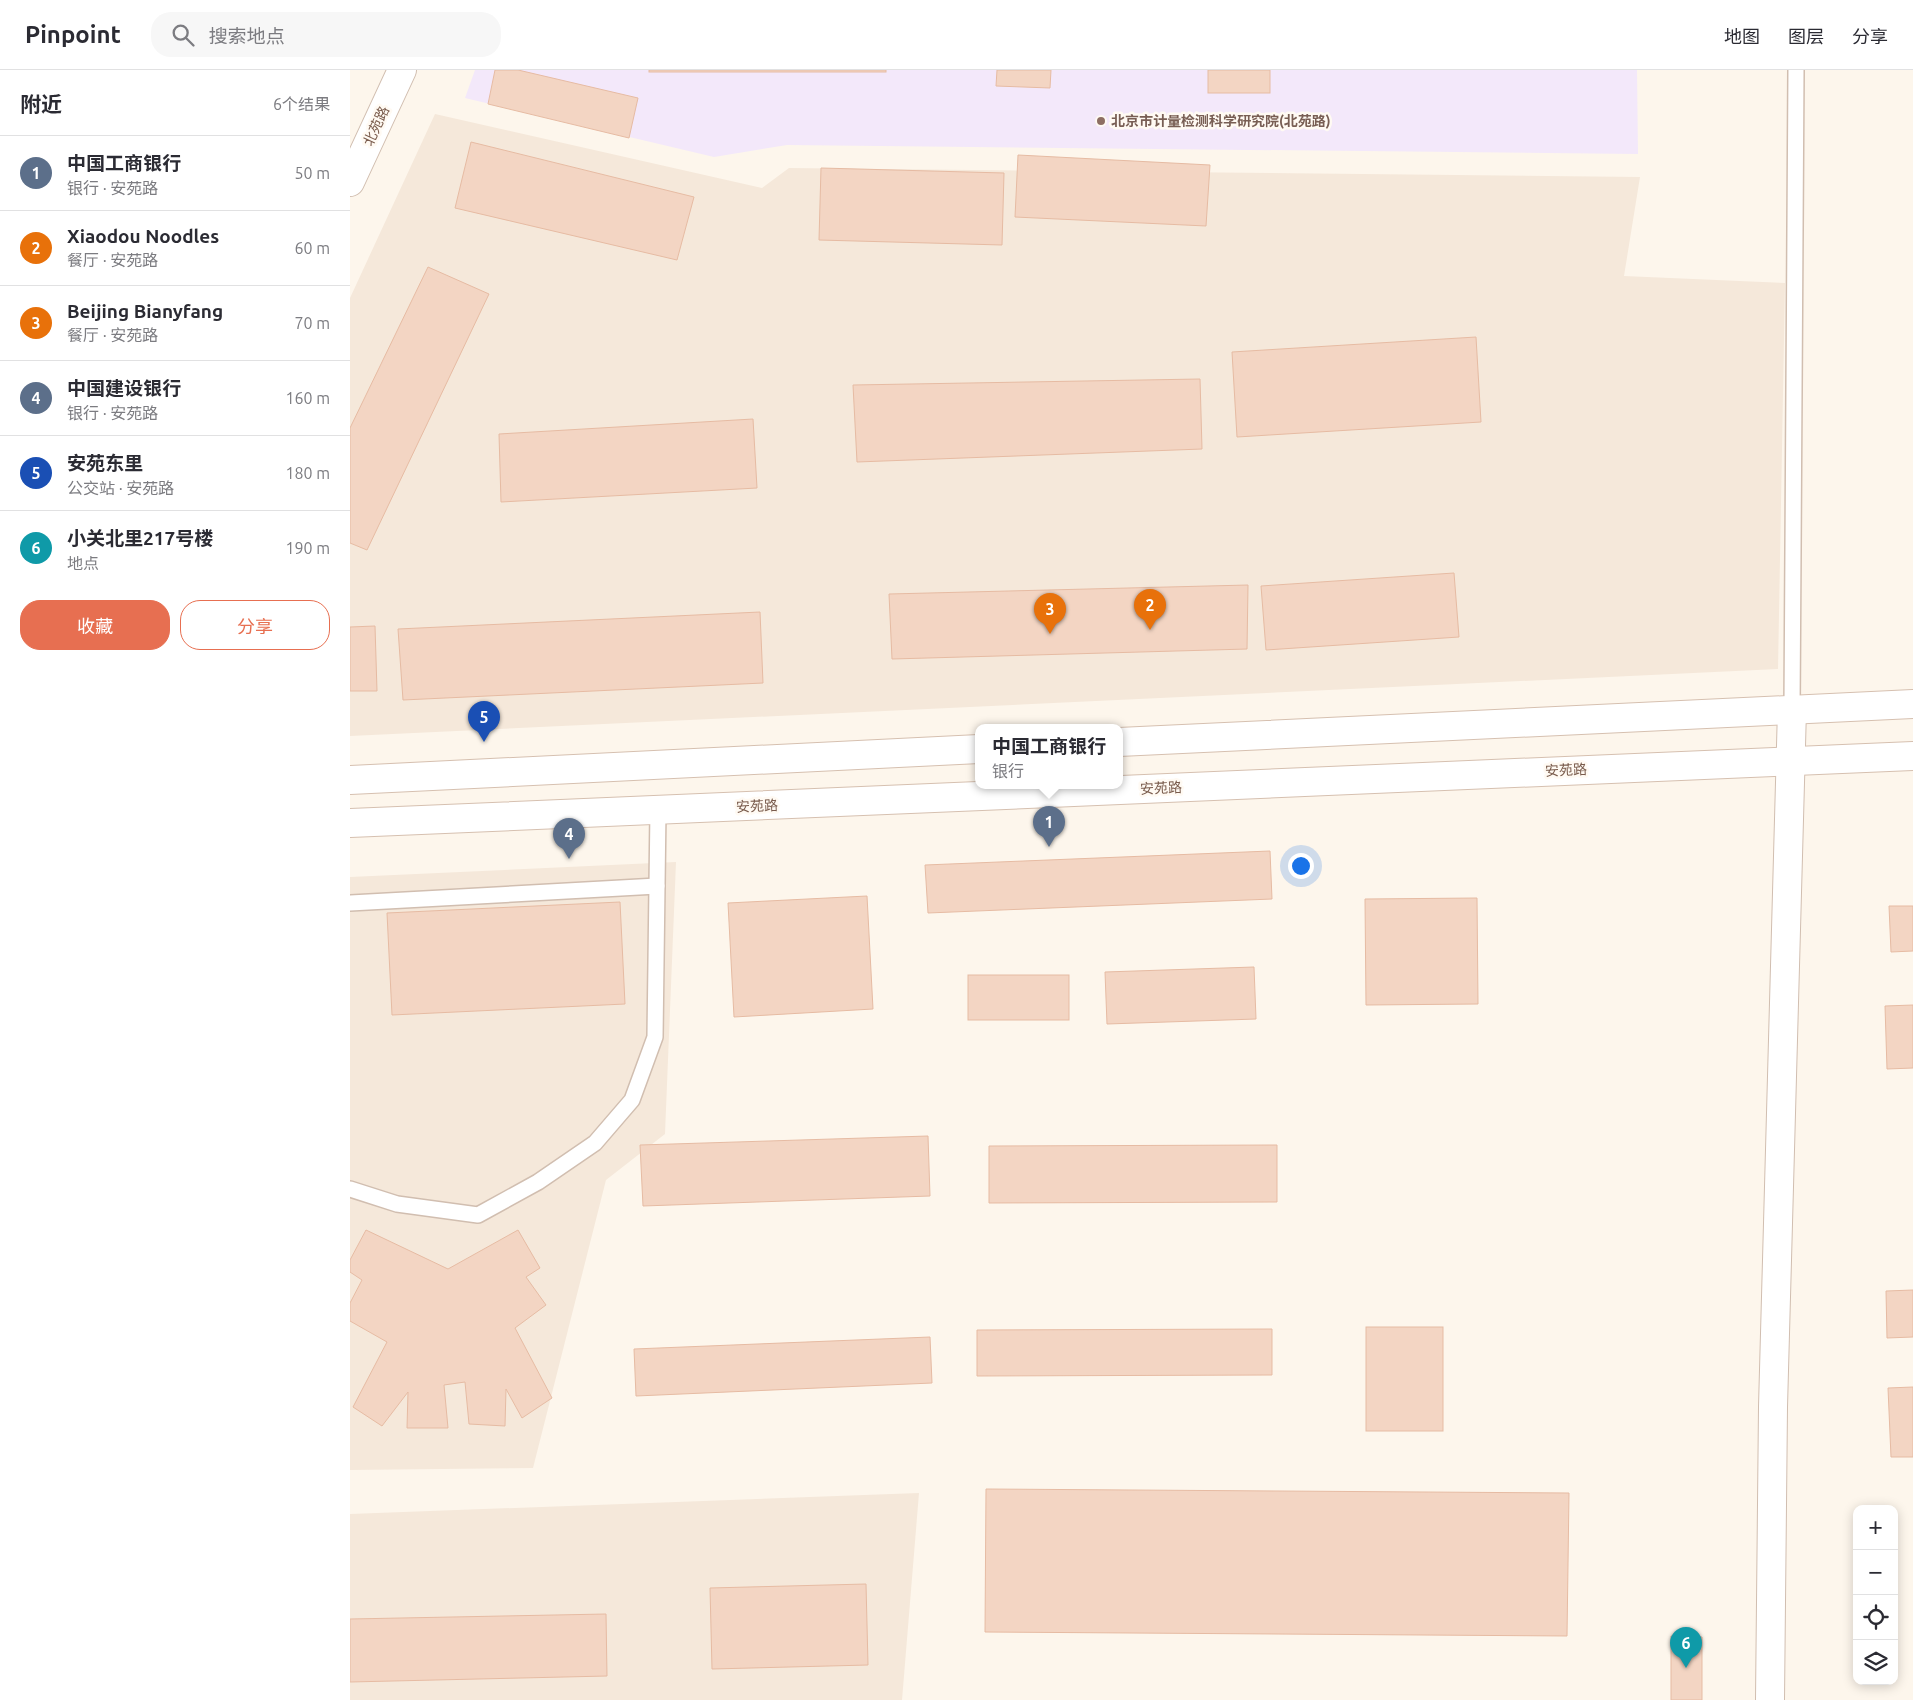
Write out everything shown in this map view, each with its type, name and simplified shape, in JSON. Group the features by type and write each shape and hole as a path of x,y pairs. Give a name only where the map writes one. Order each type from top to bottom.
{"main road":[{"name":"北苑路","path":"350,182 402,70"},
{"path":"1123,742 1913,704"},
{"path":"1770,1700 1773,1407 1792,709"},
{"path":"350,780 975,749"},
{"name":"安苑路","path":"350,823 1913,756"}],"lane":[{"path":"1792,709 1796,70"},
{"path":"350,1189 397,1204 478,1215 538,1182 595,1143 632,1100 655,1037 658,810"},
{"path":"350,903 657,886"}],"shaded area":[{"name":"北京市计量检测科学研究院(北苑路)","path":"475,70 1637,70 1638,154 787,145 714,157 465,98"},
{"path":"435,114 762,188 789,168 1640,177 1624,276 1785,283 1778,669 350,736 350,298"},
{"path":"676,862 665,1134 606,1180 533,1468 350,1470 350,877"},
{"path":"919,1493 902,1700 350,1700 350,1514"}],"building":[{"path":"495,70 518,70 638,98 629,138 488,104"},
{"path":"649,70 886,70 886,72 649,72"},
{"path":"997,70 1051,70 1050,88 996,86"},
{"path":"1208,70 1270,70 1270,93 1208,93"},
{"path":"471,142 694,197 677,260 455,208"},
{"path":"1018,155 1210,165 1206,226 1015,217"},
{"path":"821,168 1004,173 1002,245 819,240"},
{"path":"428,267 489,294 367,550 350,543 350,428"},
{"path":"1476,337 1481,422 1237,437 1232,352"},
{"path":"1200,379 1202,449 857,462 853,385"},
{"path":"753,419 757,488 501,502 499,434"},
{"path":"1454,573 1459,637 1266,650 1261,586"},
{"path":"1248,585 1247,649 892,659 889,594"},
{"path":"760,612 763,683 403,700 398,629"},
{"path":"375,626 377,691 350,691 350,627"},
{"path":"1270,851 1272,899 928,913 925,865"},
{"path":"867,896 873,1009 734,1017 728,903"},
{"path":"1477,898 1478,1004 1366,1005 1365,899"},
{"path":"620,902 625,1004 392,1015 387,913"},
{"path":"1889,906 1913,906 1913,951 1891,952"},
{"path":"1254,967 1256,1019 1107,1024 1105,972"},
{"path":"968,975 1069,975 1069,1020 968,1020"},
{"path":"1913,1005 1913,1068 1887,1069 1885,1006"},
{"path":"928,1136 930,1196 643,1206 640,1145"},
{"path":"1277,1145 1277,1202 989,1203 989,1146"},
{"path":"366,1230 448,1269 518,1230 540,1268 526,1277 546,1305 515,1328 552,1398 522,1418 506,1389 505,1426 469,1424 465,1382 444,1385 448,1428 407,1428 408,1392 382,1426 353,1407 387,1342 350,1321 350,1303 362,1280 350,1272 350,1260"},
{"path":"1913,1290 1913,1337 1887,1338 1886,1291"},
{"path":"1366,1327 1443,1327 1443,1431 1366,1431"},
{"path":"1272,1329 1272,1375 977,1376 977,1330"},
{"path":"930,1337 932,1383 636,1396 634,1349"},
{"path":"1913,1387 1913,1457 1891,1457 1888,1388"},
{"path":"986,1489 1569,1493 1567,1636 985,1632"},
{"path":"866,1584 868,1665 712,1669 710,1588"},
{"path":"606,1614 607,1676 350,1682 350,1619"},
{"path":"1671,1636 1702,1637 1702,1700 1671,1700"}],"place":[{"name":"北京市计量检测科学研究院(北苑路)","path":"1101,121"},
{"name":"Xiaodou Noodles","path":"1150,630"},
{"name":"Beijing Bianyfang","path":"1050,634"},
{"name":"安苑东里","path":"484,742"},
{"name":"中国工商银行","path":"1049,847"},
{"name":"中国建设银行","path":"569,859"},
{"name":"小关北里217号楼","path":"1686,1668"}]}
